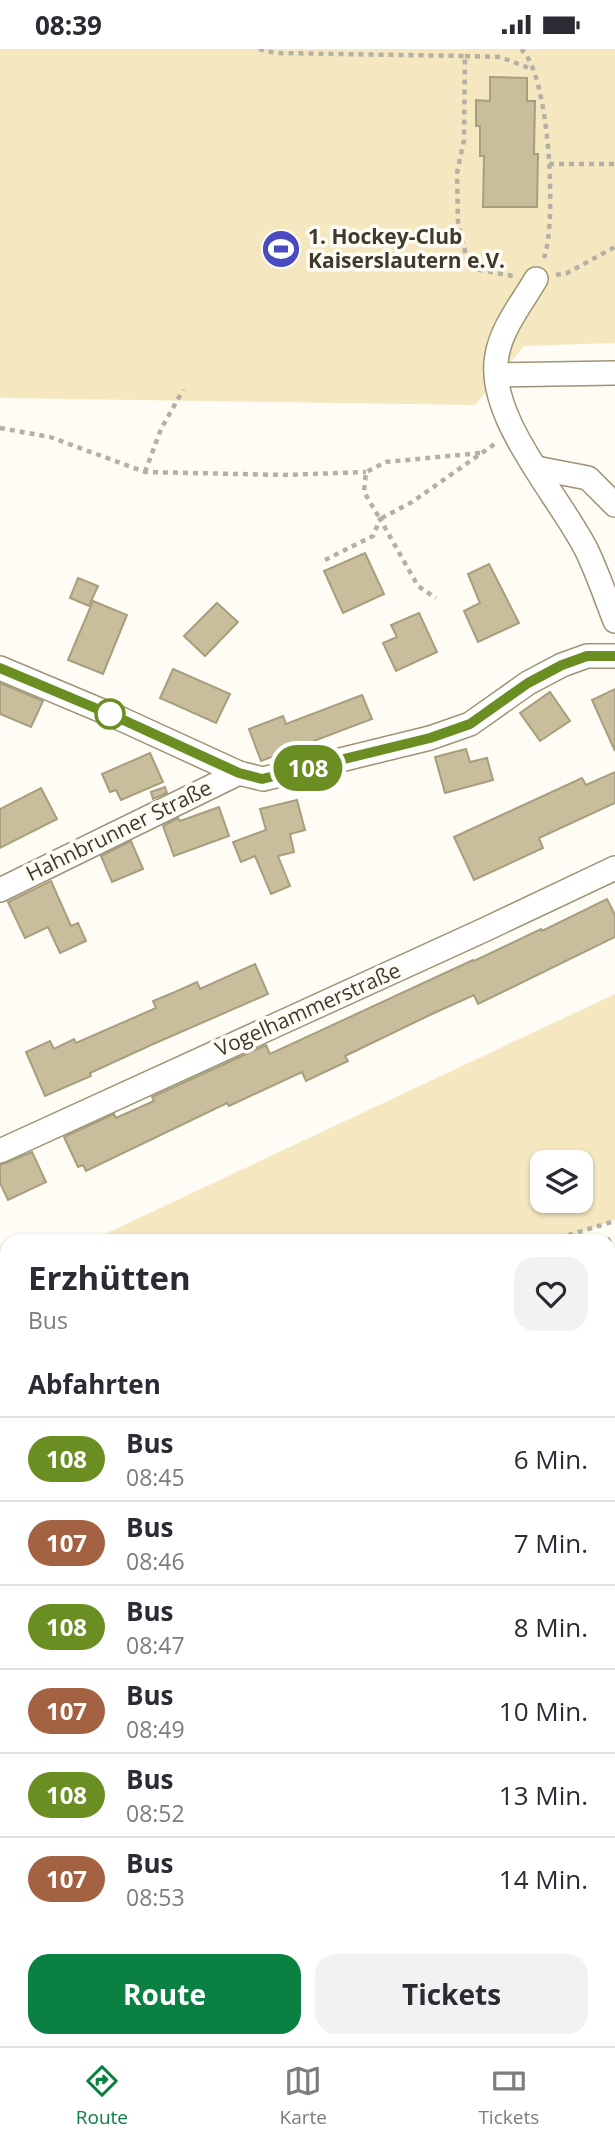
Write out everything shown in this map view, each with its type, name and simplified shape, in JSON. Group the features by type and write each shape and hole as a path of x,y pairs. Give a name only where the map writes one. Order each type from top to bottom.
{"street":[{"path":"536,279 502,335 496,358 498,388 513,432 587,552 615,621"},
{"path":"497,375 615,373"},
{"path":"536,468 588,478 615,506"},
{"path":"0,668 239,773 262,779 430,738 470,724 528,683 562,665 587,656 615,656"},
{"name":"Hahnbrunner Straße","path":"0,890 239,773"},
{"name":"Vogelhammerstraße","path":"0,1151 615,868"}],"path":[{"path":"259,49 275,53 500,57 533,69"},
{"path":"521,49 528,54 541,93 548,164 549,245 536,279"},
{"path":"465,56 464,140 457,173 458,222 469,268 536,279 567,273 615,247"},
{"path":"548,164 615,164"},
{"path":"145,472 161,429 183,390"},
{"path":"0,428 50,437 145,472 284,475 366,472 386,462 480,453 469,464 412,502 380,519 373,536 325,560"},
{"path":"366,472 364,492 418,586 436,598"},
{"path":"572,1234 615,1221"}],"shaded area":[{"name":"1. Hockey-Club Kaiserslautern e.V.","path":"0,49 615,49 615,343 524,346 475,405 0,398"},
{"path":"615,994 615,1220 576,1234 105,1234"}],"building":[{"path":"490,77 527,78 527,101 535,101 537,207 483,207 484,156 480,156 480,126 476,126 476,100 490,101"},
{"path":"365,553 384,594 343,613 324,571"},
{"path":"489,564 519,623 478,642 464,611 480,603 468,574"},
{"path":"78,578 98,586 89,606 70,598"},
{"path":"93,601 127,615 103,674 68,660"},
{"path":"217,603 238,622 205,656 184,636"},
{"path":"419,613 437,652 396,671 383,643 397,637 391,625"},
{"path":"173,669 230,694 216,723 160,698"},
{"path":"0,683 43,701 31,727 0,714"},
{"path":"615,689 615,751 592,700"},
{"path":"550,692 570,721 540,741 520,713"},
{"path":"362,695 372,719 261,761 249,729 283,716 286,724"},
{"path":"466,749 470,762 487,758 493,780 445,793 435,757"},
{"path":"150,753 163,782 121,800 116,790 110,792 102,774"},
{"path":"615,772 615,803 539,838 543,848 474,880 454,837 582,778 586,785"},
{"path":"165,787 167,793 153,799 151,792"},
{"path":"41,788 57,819 0,848 0,809"},
{"path":"297,800 305,830 290,834 294,852 278,856 290,886 271,894 255,856 241,862 233,842 266,830 260,809"},
{"path":"219,807 229,836 174,856 163,826 178,818 180,821"},
{"path":"131,841 143,869 112,882 101,856"},
{"path":"51,881 71,926 78,923 86,941 60,953 48,927 25,938 8,902"},
{"path":"607,899 615,915 615,937 478,1004 474,995 432,1014 345,1056 348,1061 306,1081 302,1072 229,1106 227,1103 86,1171 83,1165 78,1167 64,1137 114,1114 116,1118 154,1101 152,1097 266,1045 270,1054"},
{"path":"255,964 268,994 151,1045 45,1096 26,1052 50,1041 54,1049 74,1039 76,1043 156,1008 153,1001 197,982 200,989"},
{"path":"32,1152 46,1182 8,1200 0,1183 0,1165"}],"bus line":[{"name":"108","path":"0,668 239,773 262,779 430,738 470,724 528,683 562,665 587,656 615,656"}],"place":[{"name":"1. Hockey-Club Kaiserslautern e.V.","path":"281,249"}]}
